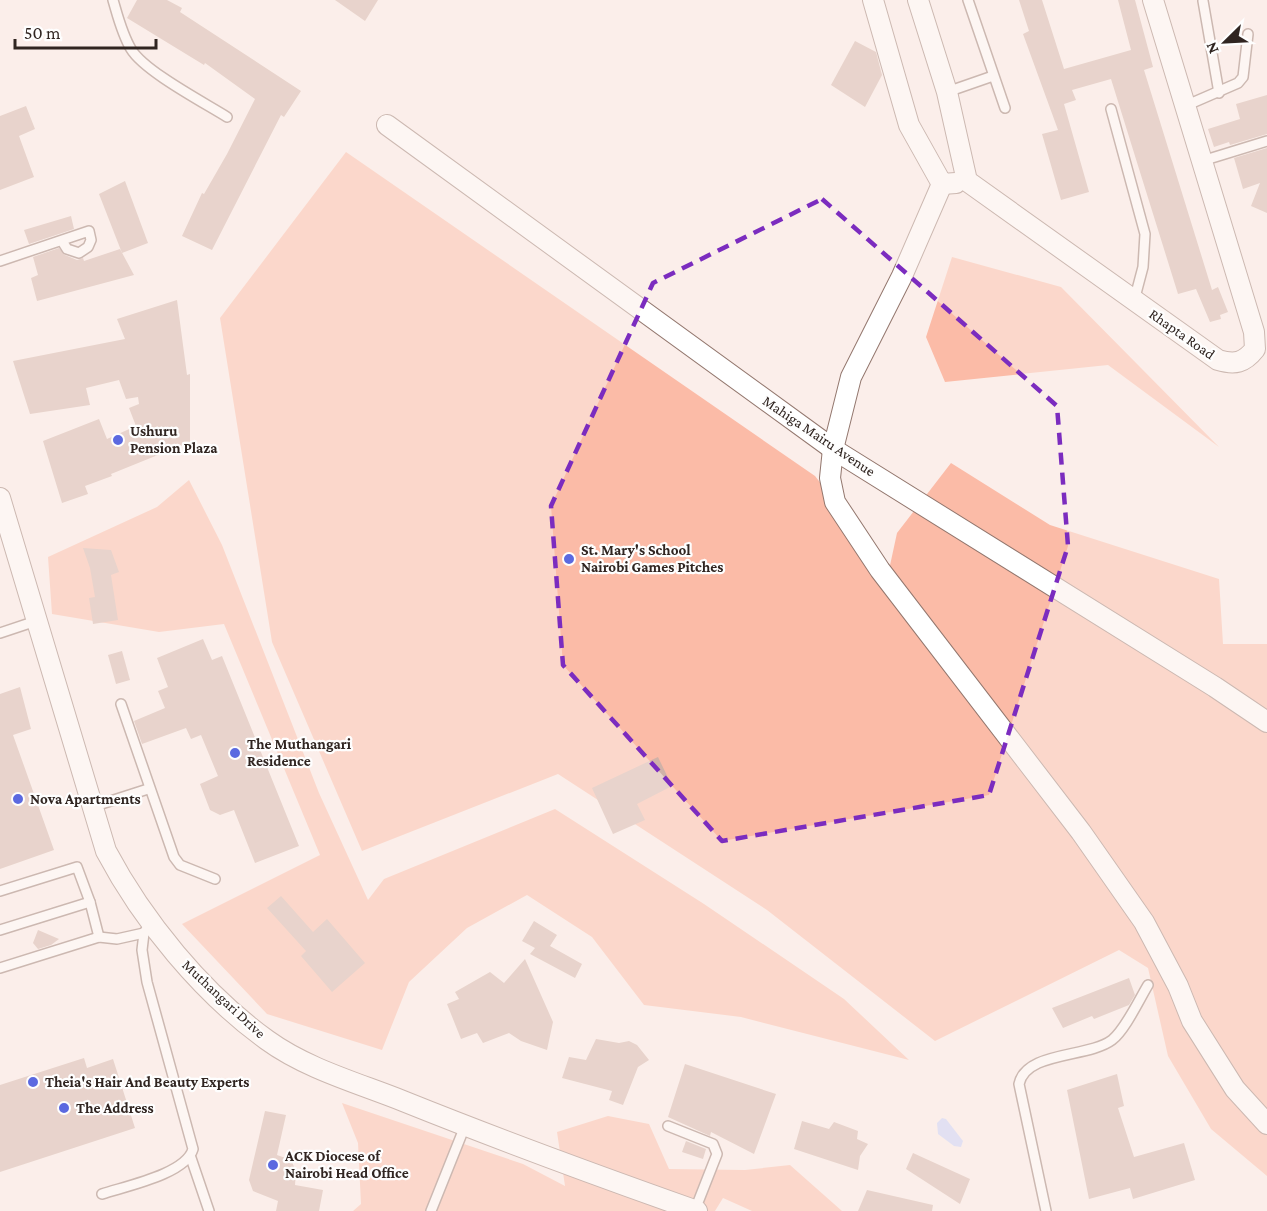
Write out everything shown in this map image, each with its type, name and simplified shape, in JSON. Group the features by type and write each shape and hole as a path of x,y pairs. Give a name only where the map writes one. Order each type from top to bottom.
{"street":[{"path":"873,0 909,125 942,184"},
{"path":"918,0 947,92 967,181 942,184"},
{"name":"Rhapta Road","path":"967,181 1218,360 1232,364 1246,360 1255,349 1254,332 1153,0"},
{"name":"Mahiga Mairu Avenue","path":"387,125 833,449 1215,687 1267,722"},
{"path":"942,184 902,276 850,377 833,449 830,478 835,502 880,570 1081,832 1144,922 1178,986 1192,1021 1235,1089 1267,1124"},
{"name":"Muthangari Drive","path":"0,498 106,851 147,927 266,1040 320,1069 465,1126 696,1211"}],"lane":[{"path":"113,0 122,32 132,51 153,69 227,117"},
{"path":"968,0 1005,108"},
{"path":"1203,1 1219,93"},
{"path":"1185,106 1231,88 1243,78 1248,34"},
{"path":"947,92 993,76"},
{"path":"1111,109 1144,234 1143,267 1134,301"},
{"path":"1202,161 1267,141"},
{"path":"0,261 62,241"},
{"path":"0,633 36,621"},
{"path":"121,704 148,789 174,857 180,865 214,879"},
{"path":"92,807 148,789"},
{"path":"0,891 77,867 90,902 99,937"},
{"path":"0,930 90,902"},
{"path":"0,968 99,937 117,939 147,927"},
{"path":"147,927 142,950 147,982 193,1149 191,1158 209,1211"},
{"path":"1046,1211 1019,1084 1021,1076 1033,1064 1112,1040 1148,985"},
{"path":"431,1211 465,1126"},
{"path":"668,1126 713,1144 717,1154 696,1211"},
{"path":"102,1194 179,1168 191,1158"}],"highlighted area":[{"path":"822,199 1057,406 1068,546 989,795 722,841 563,665 551,506 653,283"}],"shaded area":[{"name":"St. Mary's School Nairobi Games Pitches","path":"346,152 815,476 889,570 897,533 951,463 1050,525 1219,579 1223,644 1267,644 1267,1176 1211,1129 1168,1056 1148,968 1119,950 935,1041 767,910 558,774 362,851 272,642 220,318"},
{"path":"952,257 1061,287 1219,447 1108,365 945,382 926,337"},
{"path":"189,480 222,545 319,793 368,900 384,879 555,809 704,904 844,999 909,1060 741,1017 644,1005 592,937 527,895 467,928 409,982 382,1050 267,1014 182,924 320,855 224,624 159,632 52,614 48,557 157,507"},
{"path":"342,1103 523,1164 565,1186 557,1132 608,1116 649,1124 669,1169 745,1170 790,1165 842,1211 752,1211 723,1198 715,1211 353,1211 361,1204 358,1143"}],"water":[{"path":"942,1118 946,1119 963,1141 961,1147 954,1146 938,1134 937,1123"}],"building":[{"path":"137,0 167,0 182,8 180,12 301,91 284,117 281,115 212,250 182,236 202,193 204,194 227,154 255,99 205,63 204,65 127,18"},
{"path":"335,0 378,0 365,21"},
{"path":"1019,0 1042,0 1064,69 1131,50 1118,0 1135,0 1153,67 1144,70 1212,290 1218,287 1228,312 1220,315 1221,319 1210,322 1196,289 1178,294 1111,79 1072,90 1076,100 1064,104 1089,192 1061,200 1042,134 1058,130 1023,34 1029,31"},
{"path":"855,41 876,52 882,75 865,107 831,85"},
{"path":"1267,95 1267,134 1230,145 1229,142 1214,147 1208,129 1240,119 1236,104"},
{"path":"26,106 35,129 19,136 34,177 0,190 0,116"},
{"path":"1267,148 1267,213 1251,206 1260,183 1243,189 1234,158"},
{"path":"125,181 148,243 122,253 99,194"},
{"path":"71,216 74,229 29,244 24,230"},
{"path":"59,248 65,255 77,260 83,258 84,261 120,249 134,275 37,301 31,278 38,275 33,257"},
{"path":"177,300 187,375 190,374 190,442 85,486 88,494 62,503 43,441 99,419 107,439 136,426 129,408 139,404 138,397 126,399 119,380 86,388 90,405 30,414 13,361 125,339 117,319"},
{"path":"83,548 111,550 119,572 111,575 118,620 93,624 89,598 95,597 90,568"},
{"name":"The Muthangari Residence","path":"203,639 212,660 222,656 299,846 255,863 234,810 220,815 210,810 200,784 218,776 201,735 191,739 186,728 142,744 134,721 165,708 158,691 168,687 157,658"},
{"path":"122,651 130,680 116,684 108,655"},
{"name":"Nova Apartments","path":"20,687 31,729 13,735 54,850 0,869 0,694"},
{"path":"658,757 672,786 637,804 645,820 613,834 592,788"},
{"path":"281,896 313,932 327,919 365,963 332,992 301,956 306,951 267,908"},
{"path":"534,921 557,935 550,946 582,964 575,978 530,954 535,948 522,941"},
{"path":"38,930 59,939 51,945 38,949 33,943"},
{"path":"525,959 553,1022 547,1050 521,1041 509,1033 483,1043 477,1033 461,1039 447,1004 459,999 455,992 490,972 504,983"},
{"path":"1129,978 1135,995 1129,1005 1063,1028 1052,1008"},
{"path":"596,1039 619,1043 629,1041 637,1045 649,1060 638,1067 623,1105 609,1100 612,1091 562,1078 569,1057 586,1060"},
{"name":"The Address","path":"84,1058 87,1068 113,1059 135,1128 0,1172 0,1085"},
{"path":"685,1064 776,1094 754,1154 711,1132 710,1136 668,1117"},
{"path":"1117,1074 1124,1106 1118,1108 1134,1157 1184,1143 1195,1180 1133,1199 1130,1188 1089,1199 1067,1090"},
{"name":"ACK Diocese of Nairobi Head Office","path":"265,1111 286,1115 277,1155 291,1160 296,1171 295,1185 323,1190 319,1211 276,1211 278,1201 253,1191 249,1180"},
{"path":"802,1121 829,1129 834,1122 858,1131 857,1139 868,1144 860,1156 858,1170 794,1149"},
{"path":"686,1141 706,1149 703,1159 682,1152"},
{"path":"913,1153 970,1179 960,1204 906,1169"},
{"path":"867,1190 933,1205 932,1211 858,1211"}],"place":[{"name":"Ushuru Pension Plaza","path":"118,440"},
{"name":"St. Mary's School Nairobi Games Pitches","path":"569,559"},
{"name":"The Muthangari Residence","path":"235,753"},
{"name":"Nova Apartments","path":"18,799"},
{"name":"Theia's Hair And Beauty Experts","path":"33,1082"},
{"name":"The Address","path":"64,1108"},
{"name":"ACK Diocese of Nairobi Head Office","path":"273,1165"}]}
